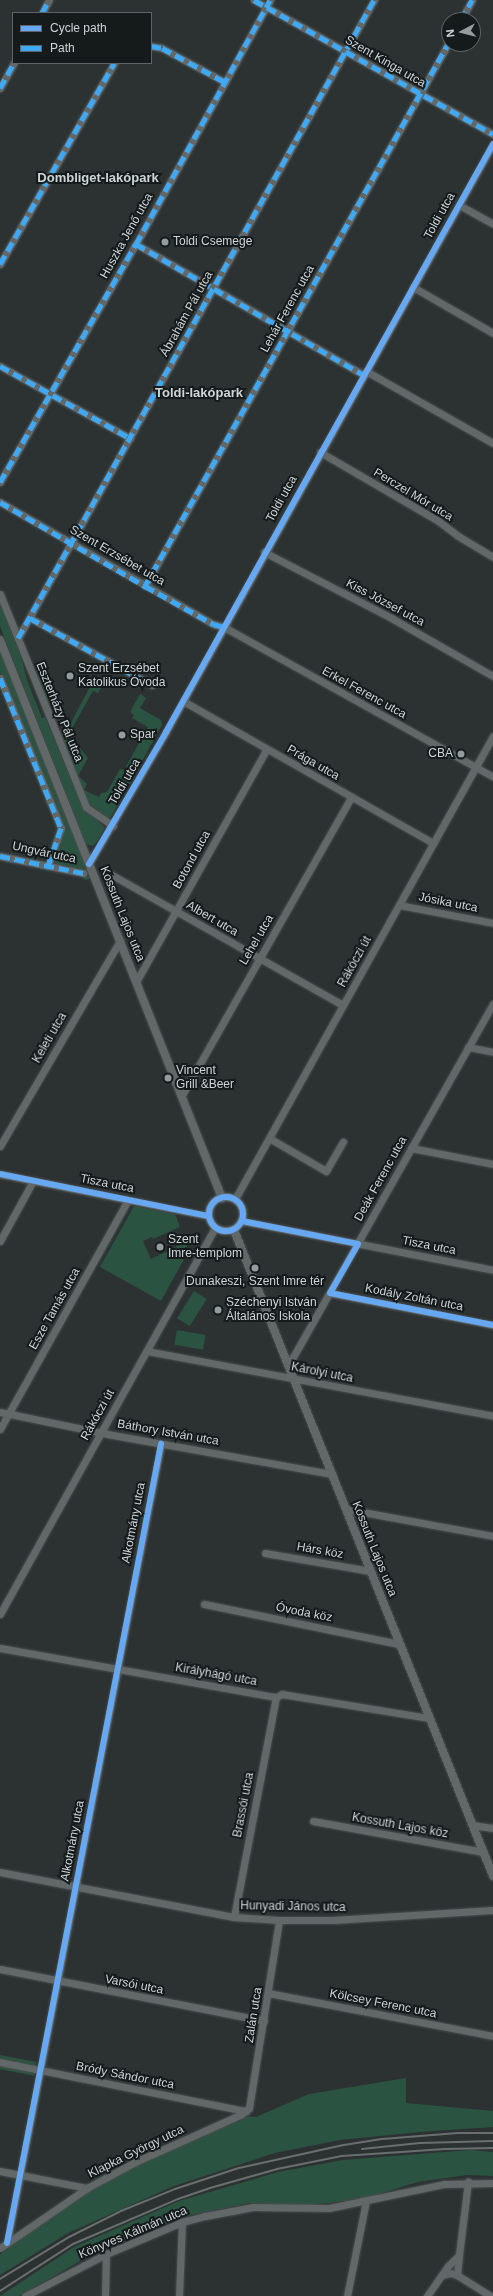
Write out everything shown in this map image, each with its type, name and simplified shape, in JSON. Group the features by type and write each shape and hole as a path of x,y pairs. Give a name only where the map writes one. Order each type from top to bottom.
{"street":[{"path":"43,12 49,0"},
{"name":"Szent Kinga utca","path":"254,0 419,95 493,134"},
{"name":"Huszka Jenő utca","path":"0,482 136,244 270,0"},
{"name":"Ábrahám Pál utca","path":"18,638 374,0"},
{"path":"465,12 472,0"},
{"path":"152,46 162,48 225,82"},
{"name":"Lehár Ferenc utca","path":"145,586 443,52"},
{"path":"0,88 13,64"},
{"path":"0,264 113,64"},
{"name":"Toldi utca","path":"89,864 113,826 183,702 264,552 493,144"},
{"path":"459,205 493,224"},
{"path":"136,244 288,332 493,443"},
{"path":"413,287 493,333"},
{"path":"0,366 130,438"},
{"name":"Perczel Mór utca","path":"320,452 436,520 458,536 493,557"},
{"name":"Szent Erzsébet utca","path":"0,502 213,624 224,627"},
{"name":"Kiss József utca","path":"264,552 393,619 493,676"},
{"name":"Eszterházy Pál utca","path":"0,594 86,807 113,826"},
{"path":"30,618 152,685"},
{"name":"Erkel Ferenc utca","path":"224,627 493,777"},
{"name":"Kossuth Lajos utca","path":"0,640 222,1198"},
{"path":"0,678 61,828 48,866"},
{"name":"Prága utca","path":"183,702 433,843"},
{"name":"Rákóczi út","path":"236,1199 493,736"},
{"name":"Botond utca","path":"136,982 267,749"},
{"name":"Lehel utca","path":"182,1095 351,797"},
{"name":"Ungvár utca","path":"0,856 83,873"},
{"name":"Albert utca","path":"112,875 343,1006"},
{"name":"Jósika utca","path":"399,905 493,923"},
{"name":"Keleti utca","path":"0,1146 120,940"},
{"name":"Deák Ferenc utca","path":"288,1366 493,1004"},
{"path":"468,1047 493,1052"},
{"path":"269,1138 326,1171 343,1142"},
{"path":"412,1148 493,1164"},
{"name":"Tisza utca","path":"0,1174 209,1216"},
{"path":"0,1241 33,1181"},
{"path":"222,1198 236,1199 243,1211 242,1221 234,1230 224,1232 215,1228 209,1216 211,1207 222,1198"},
{"name":"Esze Tamás utca","path":"0,1429 128,1200"},
{"name":"Tisza utca","path":"242,1221 493,1270"},
{"name":"Rákóczi út","path":"0,1614 215,1228"},
{"name":"Kossuth Lajos utca","path":"234,1230 493,1876"},
{"name":"Kodály Zoltán utca","path":"330,1293 493,1325"},
{"name":"Károlyi utca","path":"147,1351 493,1416"},
{"name":"Báthory István utca","path":"0,1412 161,1444 332,1474"},
{"name":"Alkotmány utca","path":"7,2243 161,1444"},
{"path":"346,1509 493,1536"},
{"name":"Hárs köz","path":"265,1553 370,1571"},
{"name":"Óvoda köz","path":"204,1604 399,1644"},
{"name":"Királyhágó utca","path":"0,1648 276,1697 282,1694 429,1718"},
{"name":"Brassói utca","path":"234,1917 276,1697"},
{"name":"Kossuth Lajos köz","path":"314,1821 483,1852"},
{"path":"472,1825 493,1828"},
{"name":"Hunyadi János utca","path":"0,1872 234,1917 279,1920 381,1918 493,1910"},
{"name":"Zalán utca","path":"246,2111 251,2104 279,1920"},
{"name":"Varsói utca","path":"0,1969 264,2021"},
{"name":"Kölcsey Ferenc utca","path":"268,1993 493,2036"},
{"name":"Bródy Sándor utca","path":"0,2062 246,2111"},
{"name":"Klapka György utca","path":"0,2248 87,2188 135,2162 246,2111"},
{"path":"0,2171 87,2188"},
{"path":"457,2275 468,2182"},
{"name":"Könyves Kálmán utca","path":"26,2296 34,2294 106,2254 182,2222 253,2207 311,2209 366,2201 421,2189 468,2182 493,2183"},
{"path":"347,2296 366,2201"},
{"path":"179,2296 182,2222"},
{"path":"105,2296 106,2254"},
{"path":"427,2296 459,2255"},
{"path":"442,2275 450,2273 457,2275 491,2296"}],"green space":[{"path":"0,602 42,718 45,717 81,804 105,828 96,843 92,846 86,844 0,626"},
{"path":"0,650 90,879 85,880 80,875 56,865 54,862 63,825 0,672"},
{"path":"42,668 55,702 48,705 36,671"},
{"path":"92,683 101,688 98,693 93,691 66,739 79,747 88,758 78,776 87,784 84,790 99,797 101,793 107,792 120,769 124,770 148,727 132,718 134,715 130,712 140,694 146,698 140,708 161,720 162,725 111,817 108,818 87,802 58,731 67,730"},
{"path":"134,1206 175,1214 180,1227 153,1239 152,1237 143,1241 151,1259 186,1242 188,1252 161,1301 100,1267"},
{"path":"194,1291 207,1299 190,1326 177,1318"},
{"path":"177,1330 206,1335 203,1350 174,1345"},
{"path":"0,2055 36,2062 34,2076 0,2069"},
{"path":"406,2078 406,2103 493,2111 493,2127 340,2140 275,2153 174,2186 68,2233 0,2275 0,2251 68,2203 137,2163 243,2116 256,2117 309,2094"},
{"path":"470,2150 493,2152 493,2176 467,2175 418,2182 366,2198 329,2203 291,2206 251,2203 181,2217 103,2248 19,2296 0,2296 74,2247 179,2201 278,2172 343,2160"}],"waterway":[{"path":"216,2129 241,2119"},
{"path":"0,2253 21,2238"}],"railway":[{"path":"0,2279 69,2237 121,2211 175,2189 239,2168 344,2145 382,2139 458,2133 493,2133"},
{"path":"362,2149 420,2143 493,2141"},
{"path":"0,2291 73,2244 178,2199 210,2188 277,2169 342,2156 445,2149 493,2148"}],"marked path":[{"path":"43,12 49,0"},
{"path":"254,0 493,134"},
{"path":"0,482 136,244 270,0"},
{"path":"18,638 374,0"},
{"path":"465,12 472,0"},
{"path":"152,46 162,48 225,82"},
{"path":"145,586 443,52"},
{"path":"0,88 13,64"},
{"path":"0,264 113,64"},
{"path":"136,244 364,375"},
{"path":"0,366 130,438"},
{"path":"0,502 213,624 224,627"},
{"path":"30,618 152,685"},
{"path":"0,678 61,828 48,866"},
{"path":"0,856 83,873"}],"cycle path":[{"path":"89,864 166,732 493,144"},
{"path":"0,1174 209,1216"},
{"path":"223,1197 229,1197 233,1198 240,1204 243,1214 242,1221 236,1228 229,1231 223,1231 219,1230 212,1224 209,1217 209,1211 210,1207 216,1200 223,1197"},
{"path":"242,1221 358,1244 330,1293 493,1325"},
{"path":"7,2243 161,1444"}],"place":[{"name":"Toldi Csemege","path":"165,242"},
{"name":"Szent Erzsébet Katolikus Óvoda","path":"70,676"},
{"name":"Spar","path":"122,735"},
{"name":"CBA","path":"461,754"},
{"name":"Vincent Grill &Beer","path":"168,1078"},
{"name":"Szent Imre-templom","path":"160,1247"},
{"name":"Dunakeszi, Szent Imre tér","path":"255,1268"},
{"name":"Széchenyi István Általános Iskola","path":"218,1310"}],"district":[{"name":"Dombliget-lakópark","path":"98,178"},
{"name":"Toldi-lakópark","path":"199,393"}]}
